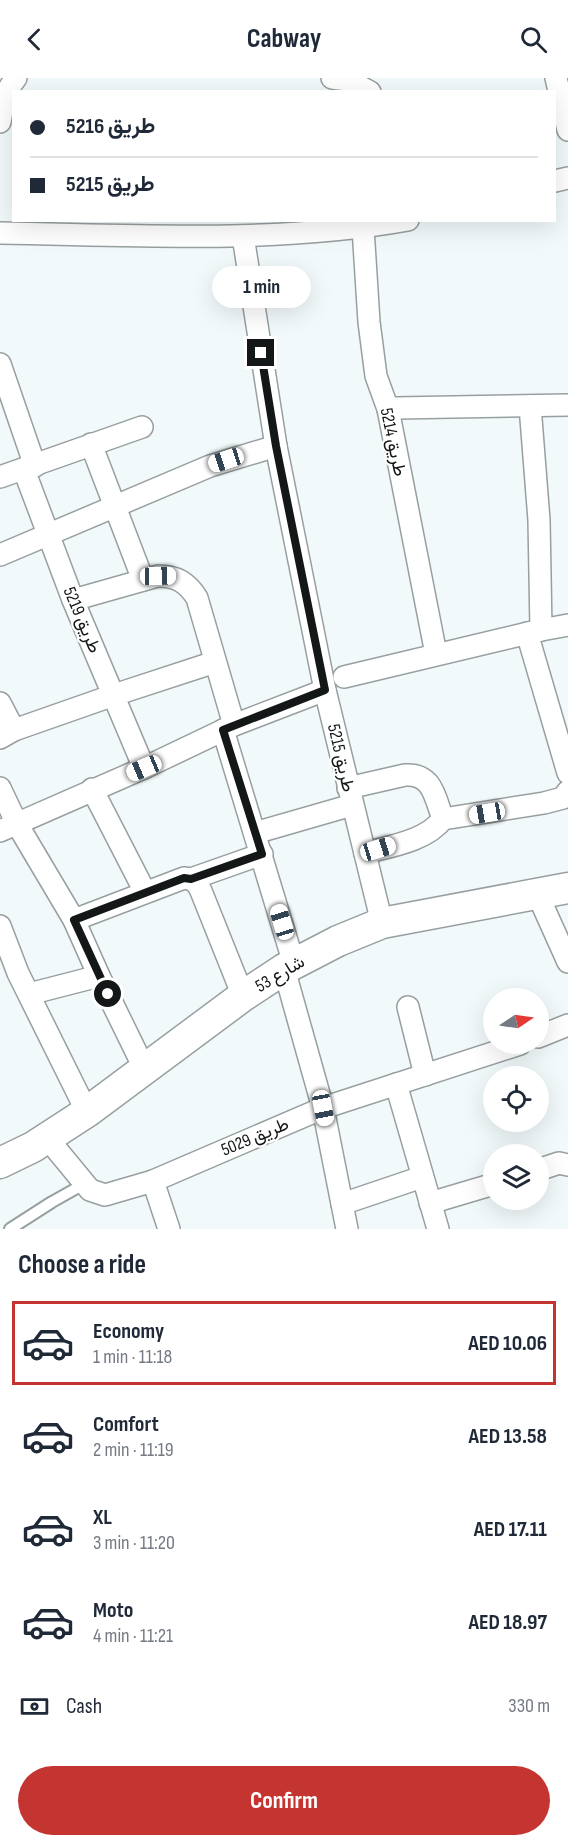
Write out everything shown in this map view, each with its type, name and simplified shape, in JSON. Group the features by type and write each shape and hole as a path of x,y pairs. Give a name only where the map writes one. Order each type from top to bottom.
{"street":[{"path":"0,122 4,99 16,78"},
{"path":"343,79 366,90"},
{"path":"561,88 568,130"},
{"path":"0,233 243,236 363,228 397,222"},
{"name":"طريق 5214","path":"363,228 369,322 376,376 388,409 436,654"},
{"name":"طريق 5215","path":"243,236 276,446 325,690 382,923"},
{"name":"طريق 5219","path":"0,364 48,534 73,600 144,768"},
{"path":"388,409 568,405"},
{"path":"531,406 539,520 534,631 568,773"},
{"path":"0,477 142,427"},
{"path":"91,444 143,580"},
{"path":"0,555 210,466 276,446"},
{"path":"73,600 143,580 170,576 181,580 190,588 201,610 323,1108 347,1229"},
{"path":"345,677 534,631 568,625"},
{"path":"0,703 7,734 114,695 215,662"},
{"path":"9,827 229,728 325,690"},
{"path":"255,833 405,775 422,777 429,783 443,819"},
{"path":"0,788 9,827 74,920 144,1068"},
{"path":"92,789 145,892"},
{"path":"364,853 425,835 436,828 443,819 544,803 562,798 568,791"},
{"path":"191,879 262,854"},
{"path":"74,920 184,878 191,879 198,884 243,996"},
{"name":"شارع 53","path":"0,1163 42,1142 87,1112 243,996 289,967 338,941 382,923 568,888"},
{"path":"537,893 568,962"},
{"path":"0,926 9,976 29,994 87,1112"},
{"path":"29,994 99,976"},
{"path":"408,1007 425,1075"},
{"path":"549,1033 568,1025"},
{"name":"طريق 5029","path":"84,1184 97,1194 105,1195 153,1181 323,1108 489,1054"},
{"path":"396,1084 438,1229"},
{"path":"42,1142 57,1150 84,1184"},
{"name":"شارع 53","path":"0,1178 42,1142"},
{"path":"549,1166 559,1163 568,1165"},
{"path":"342,1204 422,1177"},
{"path":"153,1181 169,1229"},
{"path":"430,1203 483,1187"}],"lane":[{"path":"10,1229 23,1225 84,1184"}],"route":[{"path":"108,994 74,920 184,878 191,879 262,854 223,730 325,690 276,446 261,353"}]}
